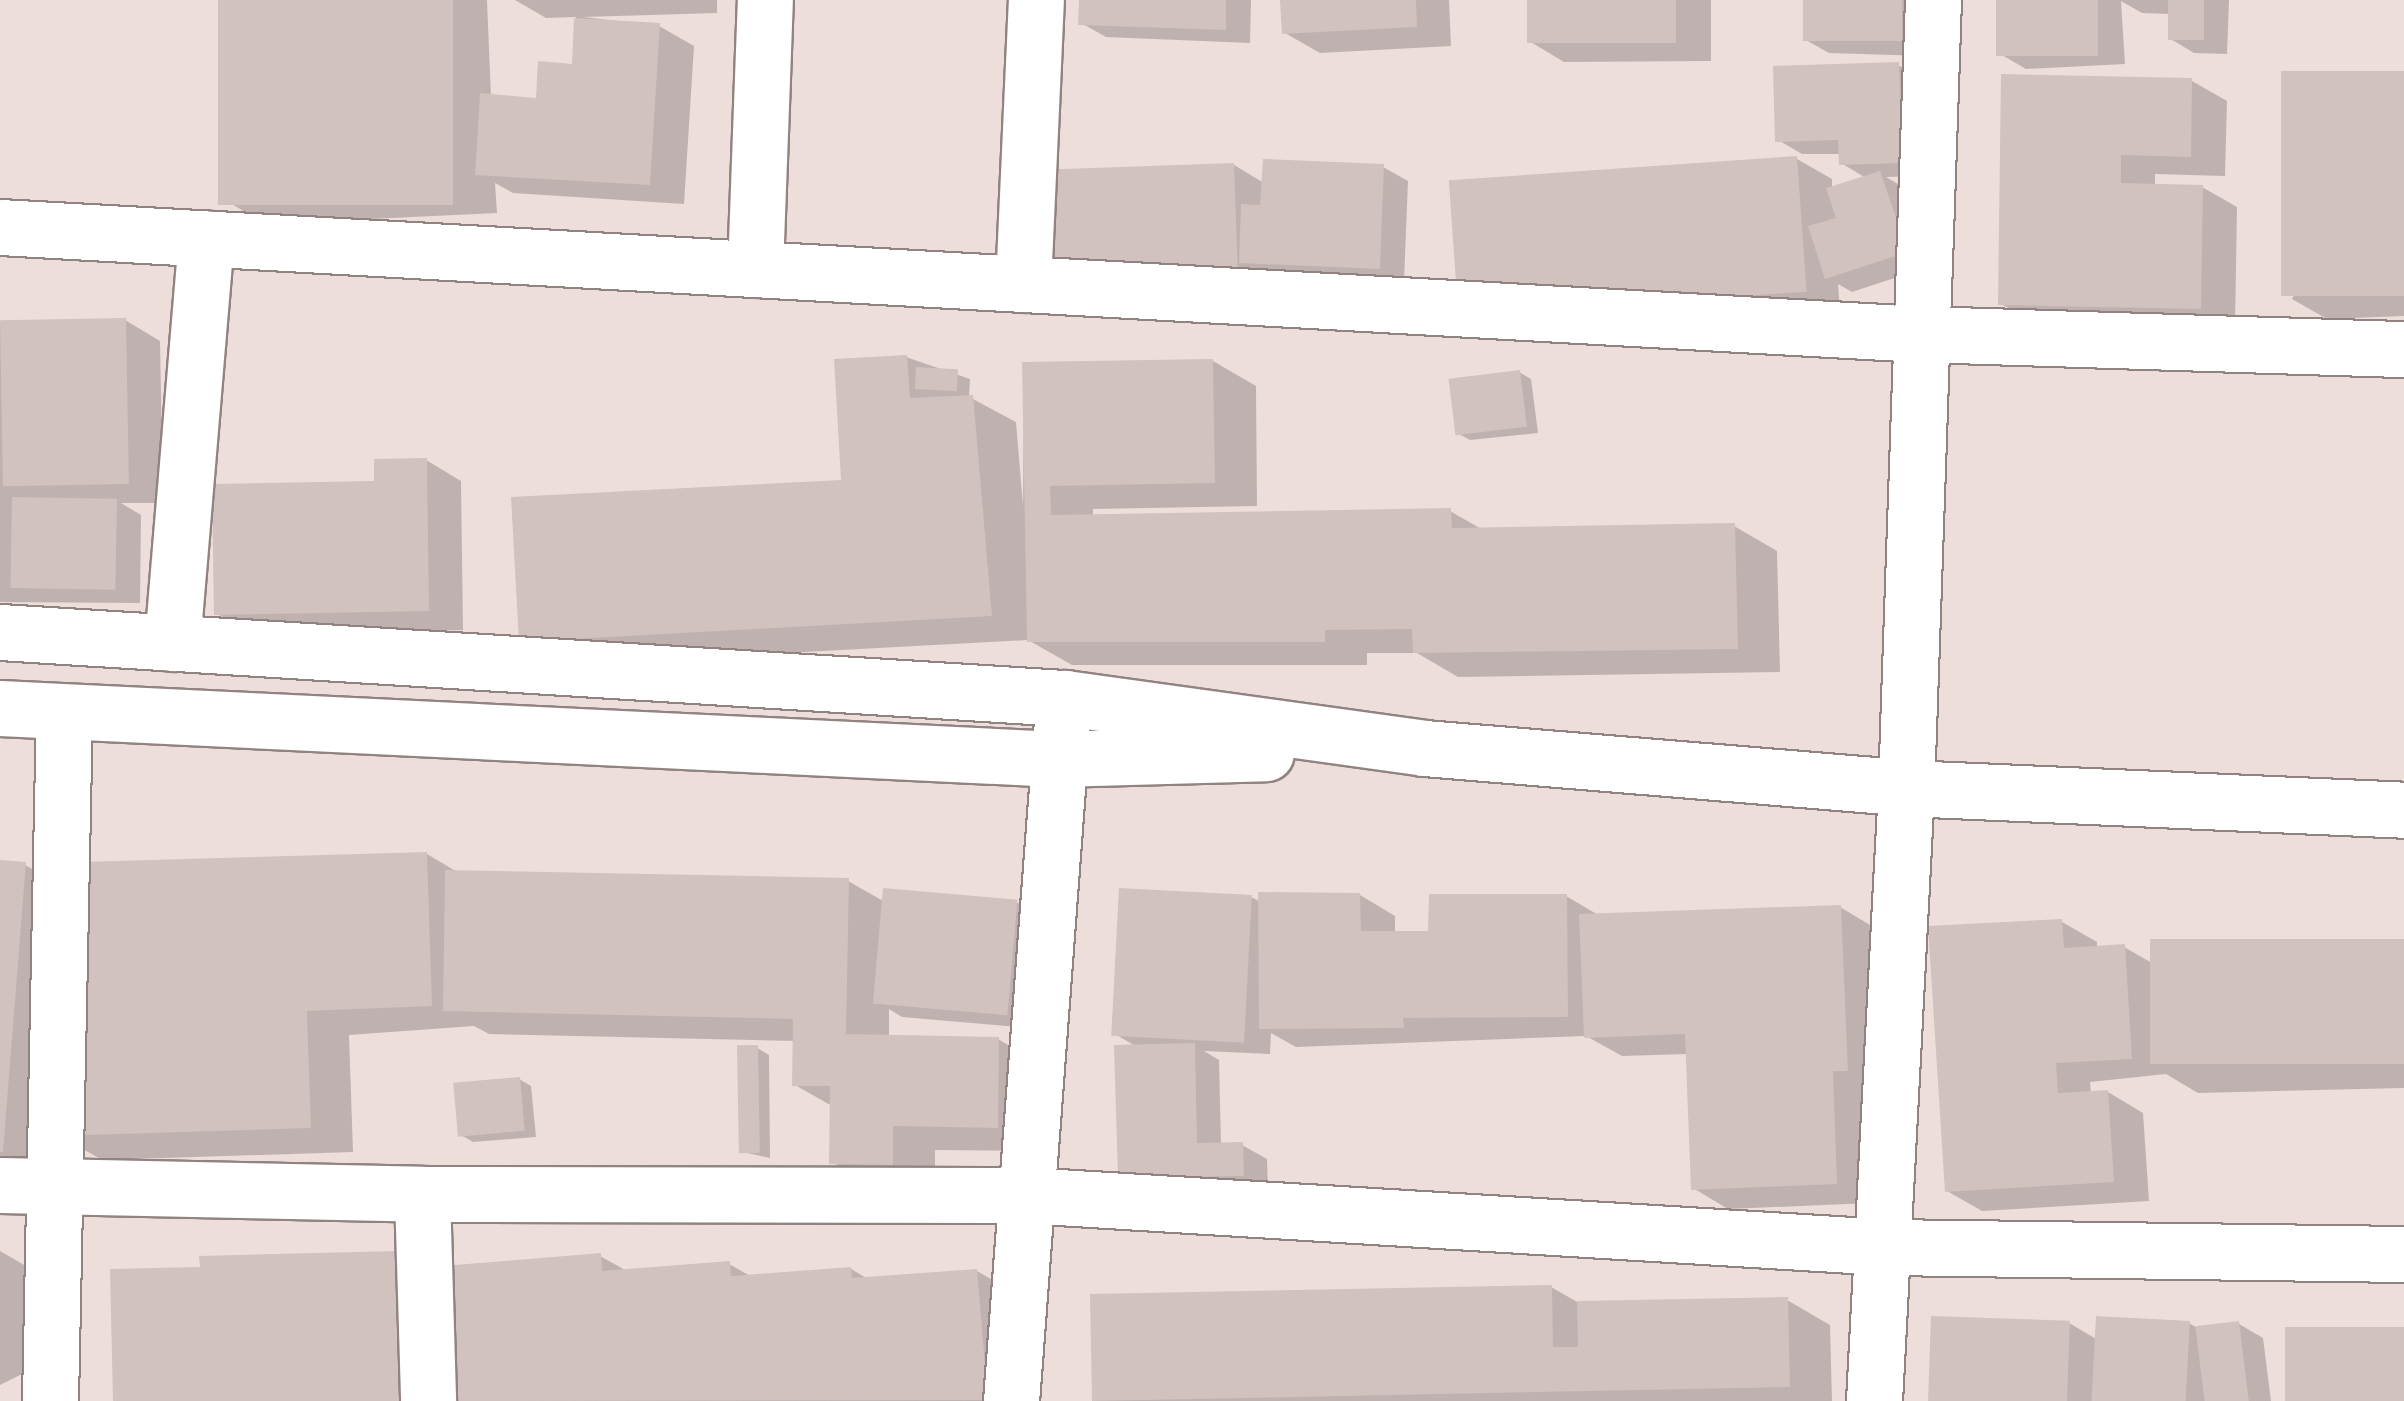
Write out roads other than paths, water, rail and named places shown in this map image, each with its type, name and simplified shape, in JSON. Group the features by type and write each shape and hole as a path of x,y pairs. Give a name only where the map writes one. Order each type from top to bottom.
{"street":[{"path":"755,269 764,0"},
{"path":"1022,284 1036,0"},
{"path":"1874,1401 1906,788 1933,0"},
{"path":"0,227 1922,334 2404,349"},
{"path":"172,642 206,238"},
{"path":"0,632 1065,698 1424,748 1906,788 2404,810"},
{"path":"1010,1401 1056,759 1065,698"},
{"path":"0,708 1056,759 1424,748"},
{"path":"50,1401 26,1185 64,712"},
{"path":"26,1185 422,1194 1025,1195 1885,1247 2404,1254"},
{"path":"422,1194 428,1401"}]}
